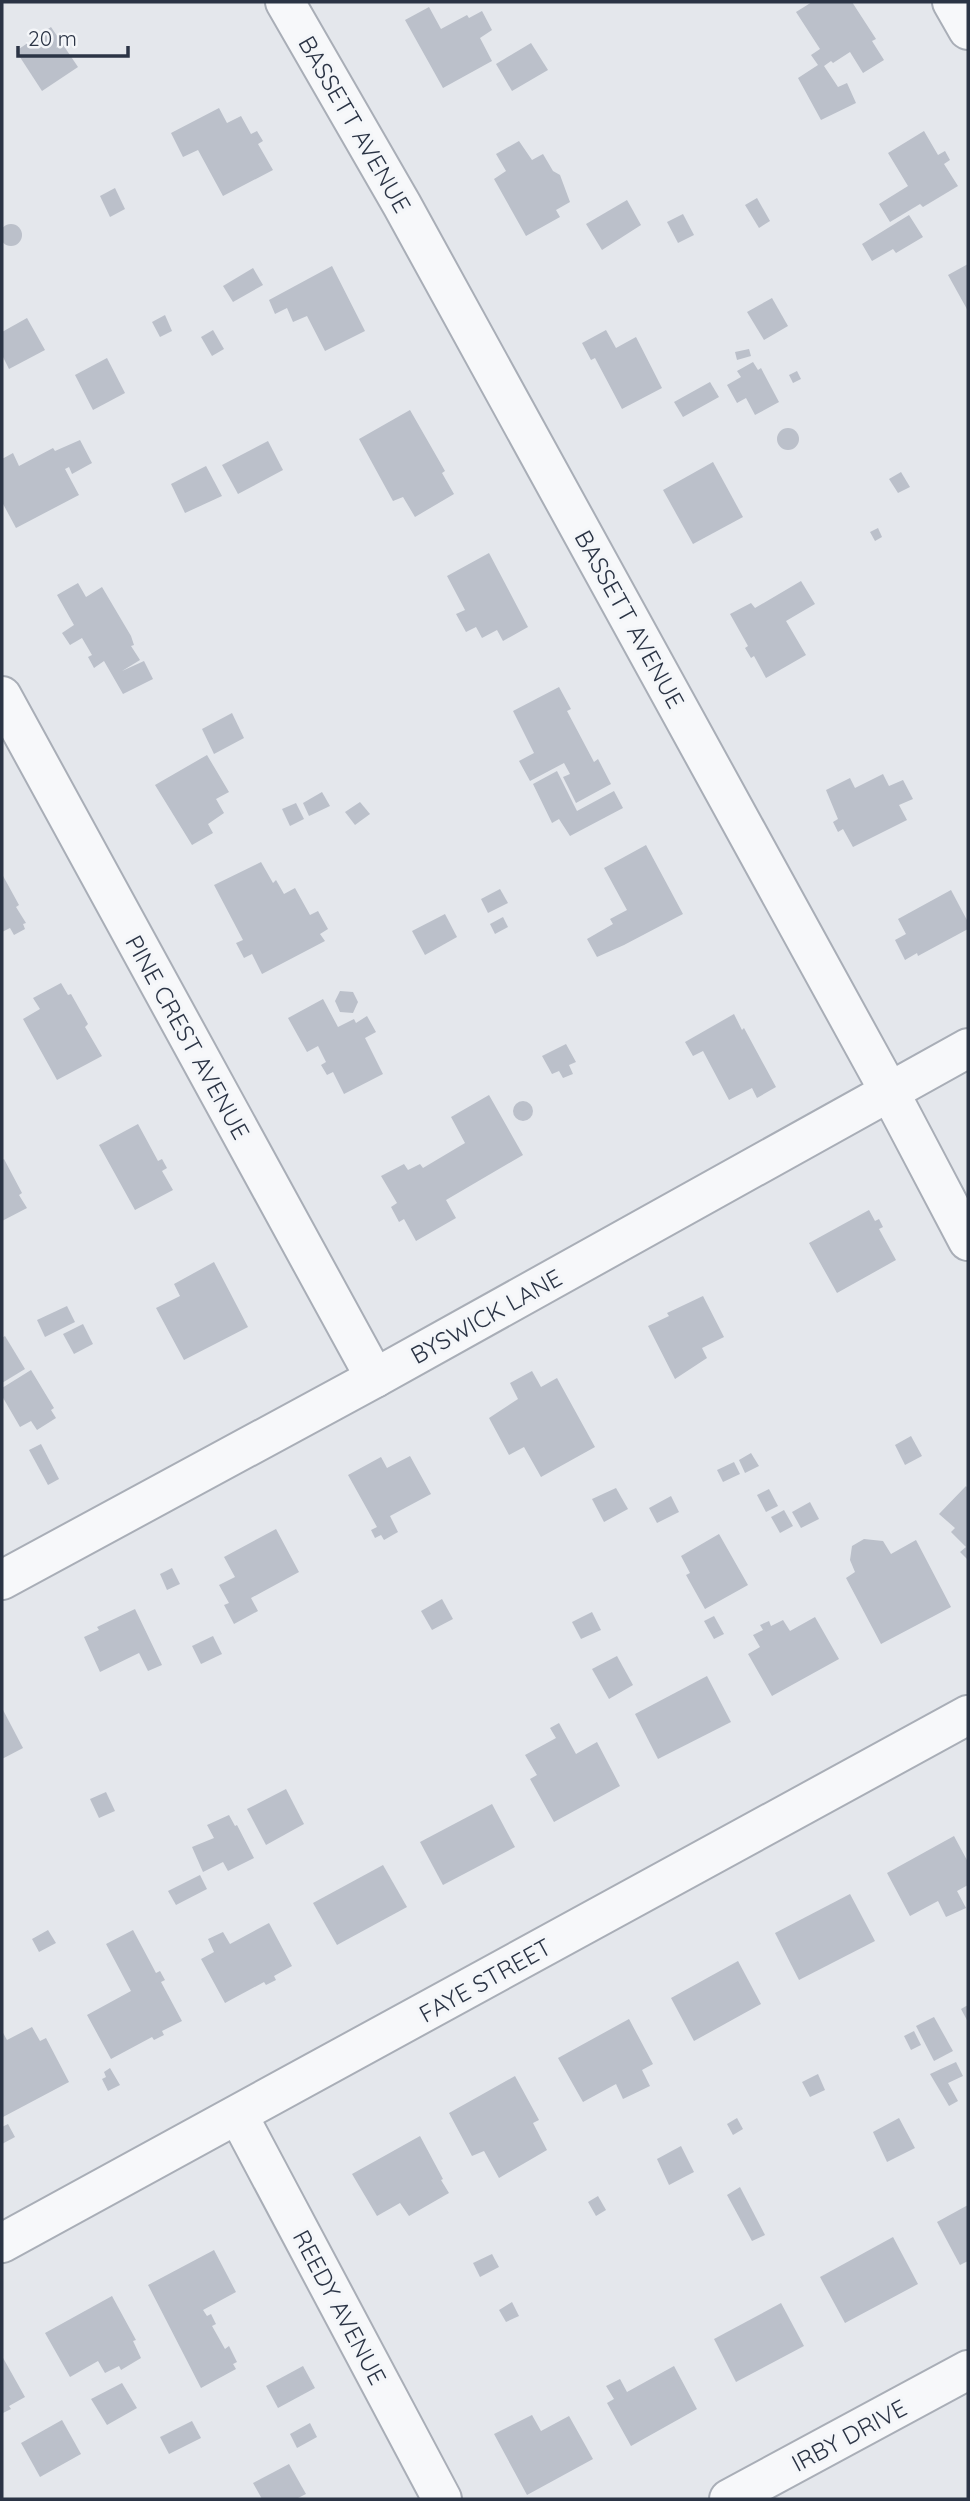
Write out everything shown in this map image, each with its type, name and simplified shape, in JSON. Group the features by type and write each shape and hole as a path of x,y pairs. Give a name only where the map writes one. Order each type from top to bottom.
{"street":[{"name":"BASSETT AVENUE","path":"285,2 402,205 889,1091 968,1241"},
{"path":"952,2 968,30"},
{"name":"PINE CREST AVENUE","path":"2,696 374,1378"},
{"name":"BYSWICK LANE","path":"2,1580 374,1378 968,1048"},
{"name":"FAYE STREET","path":"2,2243 968,1716"},
{"name":"REEDY AVENUE","path":"238,2115 442,2499"},
{"name":"IRBY DRIVE","path":"729,2499 968,2370"}],"building":[{"path":"812,2 852,2 876,39 872,41 884,60 863,73 850,52 824,66 838,87 847,83 856,103 821,120 798,78 818,65 811,55 820,49 796,12"},
{"path":"429,7 441,29 467,15 469,18 482,11 492,30 480,38 492,61 443,88 405,20"},
{"path":"51,27 78,67 42,91 16,51"},
{"path":"531,43 548,70 512,91 496,64"},
{"path":"219,108 227,123 241,116 251,134 257,131 263,141 258,144 273,170 223,196 198,150 183,157 171,133"},
{"path":"924,131 938,155 945,151 950,160 944,164 958,186 923,207 920,204 890,222 879,204 908,186 888,153"},
{"path":"519,141 532,160 543,154 553,171 560,175 570,202 556,210 560,217 526,236 494,179 506,171 496,154"},
{"path":"115,188 125,209 110,217 100,196"},
{"path":"757,198 770,221 759,228 745,205"},
{"path":"627,200 641,225 602,250 586,224"},
{"path":"683,214 694,235 678,243 667,222"},
{"path":"909,215 923,237 896,253 893,249 872,261 862,244"},
{"path":"11,224 19,227 22,235 19,243 11,246 3,243 0,235 3,227"},
{"path":"968,264 968,311 948,275"},
{"path":"332,266 365,331 325,351 307,316 293,322 287,308 275,314 269,300"},
{"path":"253,268 263,285 233,302 223,286"},
{"path":"772,298 788,326 764,340 747,312"},
{"path":"165,315 172,331 160,337 152,322"},
{"path":"27,318 45,350 9,369 2,355 2,332"},
{"path":"213,330 224,349 212,356 201,337"},
{"path":"606,330 616,348 636,337 662,388 622,409 595,358 591,360 582,343"},
{"path":"749,349 751,356 737,360 735,352"},
{"path":"107,358 125,393 93,410 75,375"},
{"path":"753,362 758,370 761,368 779,402 755,415 746,398 737,403 727,385 741,377 737,371"},
{"path":"797,371 801,379 793,383 789,375"},
{"path":"710,382 719,397 683,417 674,402"},
{"path":"410,410 445,471 442,473 454,494 415,517 403,497 393,501 359,439"},
{"path":"788,428 796,431 799,439 796,447 788,450 780,447 777,439 780,431"},
{"path":"80,440 92,463 72,474 69,467 65,469 79,495 16,528 2,502 2,459 13,453 19,466 53,448 55,451"},
{"path":"268,441 283,470 238,494 222,465"},
{"path":"713,462 743,517 693,544 663,490"},
{"path":"206,466 222,496 185,513 171,484"},
{"path":"901,472 910,487 898,493 889,479"},
{"path":"878,528 882,537 875,541 870,532"},
{"path":"489,553 528,627 503,641 497,630 482,638 476,627 466,632 456,614 465,610 447,576"},
{"path":"801,581 815,604 786,621 806,655 766,678 754,656 751,658 745,648 748,646 730,614 751,603 755,608"},
{"path":"78,583 86,597 102,587 131,636 134,645 131,646 140,660 122,671 144,661 153,679 123,694 104,661 94,668 88,657 92,655 82,638 70,645 62,633 74,625 57,595"},
{"path":"559,687 571,709 567,711 594,762 598,759 611,784 576,803 563,777 570,774 564,763 530,781 519,761 534,753 513,711"},
{"path":"232,713 244,738 214,754 202,729"},
{"path":"207,755 229,792 216,799 224,813 208,824 213,833 192,845 155,785"},
{"path":"557,771 577,811 614,791 623,808 570,836 559,819 552,823 533,784"},
{"path":"883,774 889,786 903,780 913,799 899,805 907,820 853,847 843,829 838,832 833,822 838,819 826,790 850,778 855,788"},
{"path":"322,792 330,806 309,816 303,803"},
{"path":"360,802 370,814 355,825 345,812"},
{"path":"296,803 304,819 290,826 282,809"},
{"path":"646,845 683,914 597,957 587,939 613,924 610,919 627,910 604,868"},
{"path":"261,862 273,883 276,880 284,894 295,888 310,915 318,911 328,929 320,934 325,941 262,974 252,954 244,958 236,943 243,940 214,885"},
{"path":"2,874 26,923 23,924 25,929 14,935 10,928 2,932"},
{"path":"500,889 508,903 488,913 481,899"},
{"path":"951,890 968,922 968,929 918,956 917,953 905,960 895,940 906,934 898,919"},
{"path":"445,914 457,937 425,955 412,931"},
{"path":"503,917 508,927 495,934 490,924"},
{"path":"61,983 68,995 71,994 88,1024 85,1027 102,1056 57,1080 23,1019 40,1009 33,998"},
{"path":"340,991 353,992 358,1002 353,1013 340,1012 335,1001"},
{"path":"323,999 338,1027 354,1019 356,1023 367,1016 376,1032 365,1038 383,1074 344,1094 333,1072 327,1075 321,1065 326,1062 318,1046 307,1052 288,1018"},
{"path":"734,1014 776,1087 757,1098 752,1088 729,1100 703,1051 693,1056 685,1042"},
{"path":"566,1044 576,1062 569,1065 573,1074 563,1078 559,1071 552,1074 542,1056"},
{"path":"489,1095 523,1155 446,1200 456,1218 416,1241 404,1219 399,1222 391,1207 397,1203 381,1176 404,1164 408,1170 420,1164 423,1168 465,1143 451,1117"},
{"path":"523,1101 530,1104 533,1111 530,1118 523,1121 516,1118 513,1111 516,1104"},
{"path":"138,1124 158,1161 162,1159 167,1168 162,1171 173,1190 135,1210 99,1145"},
{"path":"4,1159 27,1208 2,1221 2,1160"},
{"path":"869,1210 875,1221 879,1219 883,1227 879,1229 896,1260 837,1293 809,1243"},
{"path":"214,1262 248,1327 184,1360 156,1308 180,1296 174,1284"},
{"path":"703,1296 724,1337 702,1348 707,1358 675,1379 648,1326 669,1316 667,1313"},
{"path":"67,1306 75,1322 45,1337 37,1320"},
{"path":"83,1324 93,1344 74,1354 63,1334"},
{"path":"5,1336 25,1369 2,1383 2,1338"},
{"path":"31,1370 54,1408 51,1410 56,1418 37,1430 31,1421 20,1427 2,1396 2,1388"},
{"path":"532,1371 541,1387 557,1378 595,1447 541,1477 524,1447 509,1455 489,1418 518,1399 510,1383"},
{"path":"911,1436 922,1456 905,1465 895,1445"},
{"path":"41,1444 59,1479 48,1485 29,1450"},
{"path":"751,1453 759,1466 745,1473 739,1460"},
{"path":"410,1456 431,1494 390,1516 398,1532 384,1540 381,1535 375,1538 371,1530 377,1527 348,1475 381,1457 387,1468"},
{"path":"734,1462 740,1474 723,1482 717,1470"},
{"path":"966,1486 968,1560 960,1552 966,1547 951,1532 955,1528 939,1514"},
{"path":"616,1488 628,1509 604,1522 592,1499"},
{"path":"769,1489 778,1506 766,1512 757,1495"},
{"path":"671,1496 679,1512 657,1523 649,1508"},
{"path":"810,1502 819,1519 801,1528 792,1512"},
{"path":"784,1510 793,1526 780,1533 771,1517"},
{"path":"276,1529 299,1572 251,1598 258,1611 234,1624 224,1605 229,1603 219,1585 235,1577 224,1557"},
{"path":"719,1534 748,1585 705,1609 686,1575 690,1573 681,1556"},
{"path":"864,1539 883,1541 891,1554 916,1540 951,1607 881,1644 846,1578 855,1572 850,1560 852,1546"},
{"path":"172,1568 180,1584 167,1590 160,1574"},
{"path":"442,1599 453,1619 432,1630 421,1611"},
{"path":"135,1609 162,1665 148,1671 139,1653 100,1672 84,1637 99,1630 97,1627"},
{"path":"592,1612 601,1630 581,1639 572,1622"},
{"path":"714,1616 724,1634 714,1639 704,1621"},
{"path":"815,1617 839,1659 772,1696 748,1654 760,1647 753,1635 763,1630 760,1625 769,1621 771,1626 783,1620 790,1631"},
{"path":"213,1636 222,1654 201,1664 192,1646"},
{"path":"617,1656 633,1685 609,1699 592,1669"},
{"path":"707,1676 731,1722 658,1759 635,1714"},
{"path":"2,1708 23,1748 2,1759"},
{"path":"559,1723 576,1754 597,1742 620,1786 554,1822 530,1779 537,1775 525,1755 556,1738 550,1728"},
{"path":"286,1789 304,1824 266,1845 247,1809"},
{"path":"106,1792 115,1811 99,1818 90,1799"},
{"path":"492,1804 515,1847 443,1885 420,1842"},
{"path":"229,1815 254,1858 228,1871 223,1862 203,1872 192,1847 214,1838 207,1825"},
{"path":"954,1836 968,1862 968,1885 957,1891 966,1908 946,1917 938,1901 910,1916 887,1873"},
{"path":"383,1865 407,1907 337,1945 313,1903"},
{"path":"200,1875 207,1889 176,1905 168,1891"},
{"path":"850,1894 875,1941 799,1980 775,1933"},
{"path":"269,1923 292,1966 274,1976 276,1980 266,1985 264,1982 225,2003 201,1959 214,1952 208,1939 223,1932 230,1944"},
{"path":"48,1930 56,1943 39,1952 32,1939"},
{"path":"133,1930 156,1973 160,1971 165,1980 161,1982 182,2021 162,2031 164,2035 154,2040 152,2037 111,2059 87,2015 131,1991 106,1944"},
{"path":"738,1961 761,2004 694,2041 671,1998"},
{"path":"968,2005 968,2022 961,2009"},
{"path":"934,2017 953,2051 934,2061 916,2026"},
{"path":"629,2019 653,2064 642,2070 650,2086 623,2099 616,2084 583,2102 558,2058"},
{"path":"32,2027 40,2041 46,2038 69,2082 3,2117 2,2031 7,2040"},
{"path":"914,2031 921,2045 911,2050 904,2036"},
{"path":"956,2062 963,2076 948,2083 958,2101 949,2106 930,2074"},
{"path":"110,2068 120,2085 108,2091 102,2079 106,2077 104,2072"},
{"path":"818,2074 825,2090 810,2097 802,2082"},
{"path":"515,2076 539,2120 533,2123 547,2150 499,2178 484,2151 472,2156 449,2113"},
{"path":"737,2118 743,2129 733,2135 727,2124"},
{"path":"899,2118 915,2148 887,2162 873,2132"},
{"path":"8,2124 15,2137 2,2144 2,2127"},
{"path":"420,2136 449,2193 409,2216 400,2203 377,2216 352,2174"},
{"path":"681,2146 694,2172 669,2185 657,2159"},
{"path":"740,2187 765,2235 752,2241 727,2195"},
{"path":"598,2196 606,2210 596,2216 588,2202"},
{"path":"968,2205 968,2261 960,2265 937,2222"},
{"path":"893,2237 918,2284 845,2323 820,2277"},
{"path":"214,2250 236,2292 203,2310 207,2316 211,2314 216,2324 212,2326 225,2349 229,2346 237,2362 233,2364 236,2369 201,2388 148,2285"},
{"path":"492,2254 499,2267 480,2277 473,2263"},
{"path":"112,2296 136,2340 133,2341 141,2358 121,2370 119,2366 105,2373 98,2361 70,2377 45,2333"},
{"path":"512,2302 519,2316 506,2322 499,2310"},
{"path":"781,2303 804,2346 736,2382 714,2339"},
{"path":"2,2356 25,2397 9,2406 11,2409 3,2413"},
{"path":"303,2366 315,2388 278,2408 266,2386"},
{"path":"674,2366 697,2409 631,2446 607,2403 614,2399 606,2386 620,2379 627,2392"},
{"path":"122,2383 137,2408 107,2425 91,2399"},
{"path":"532,2415 541,2431 569,2416 593,2459 527,2495 494,2434"},
{"path":"62,2420 81,2454 40,2477 21,2443"},
{"path":"192,2421 201,2438 169,2454 160,2437"},
{"path":"310,2423 317,2437 297,2448 290,2434"},
{"path":"289,2464 306,2494 296,2499 262,2499 253,2483"}]}
